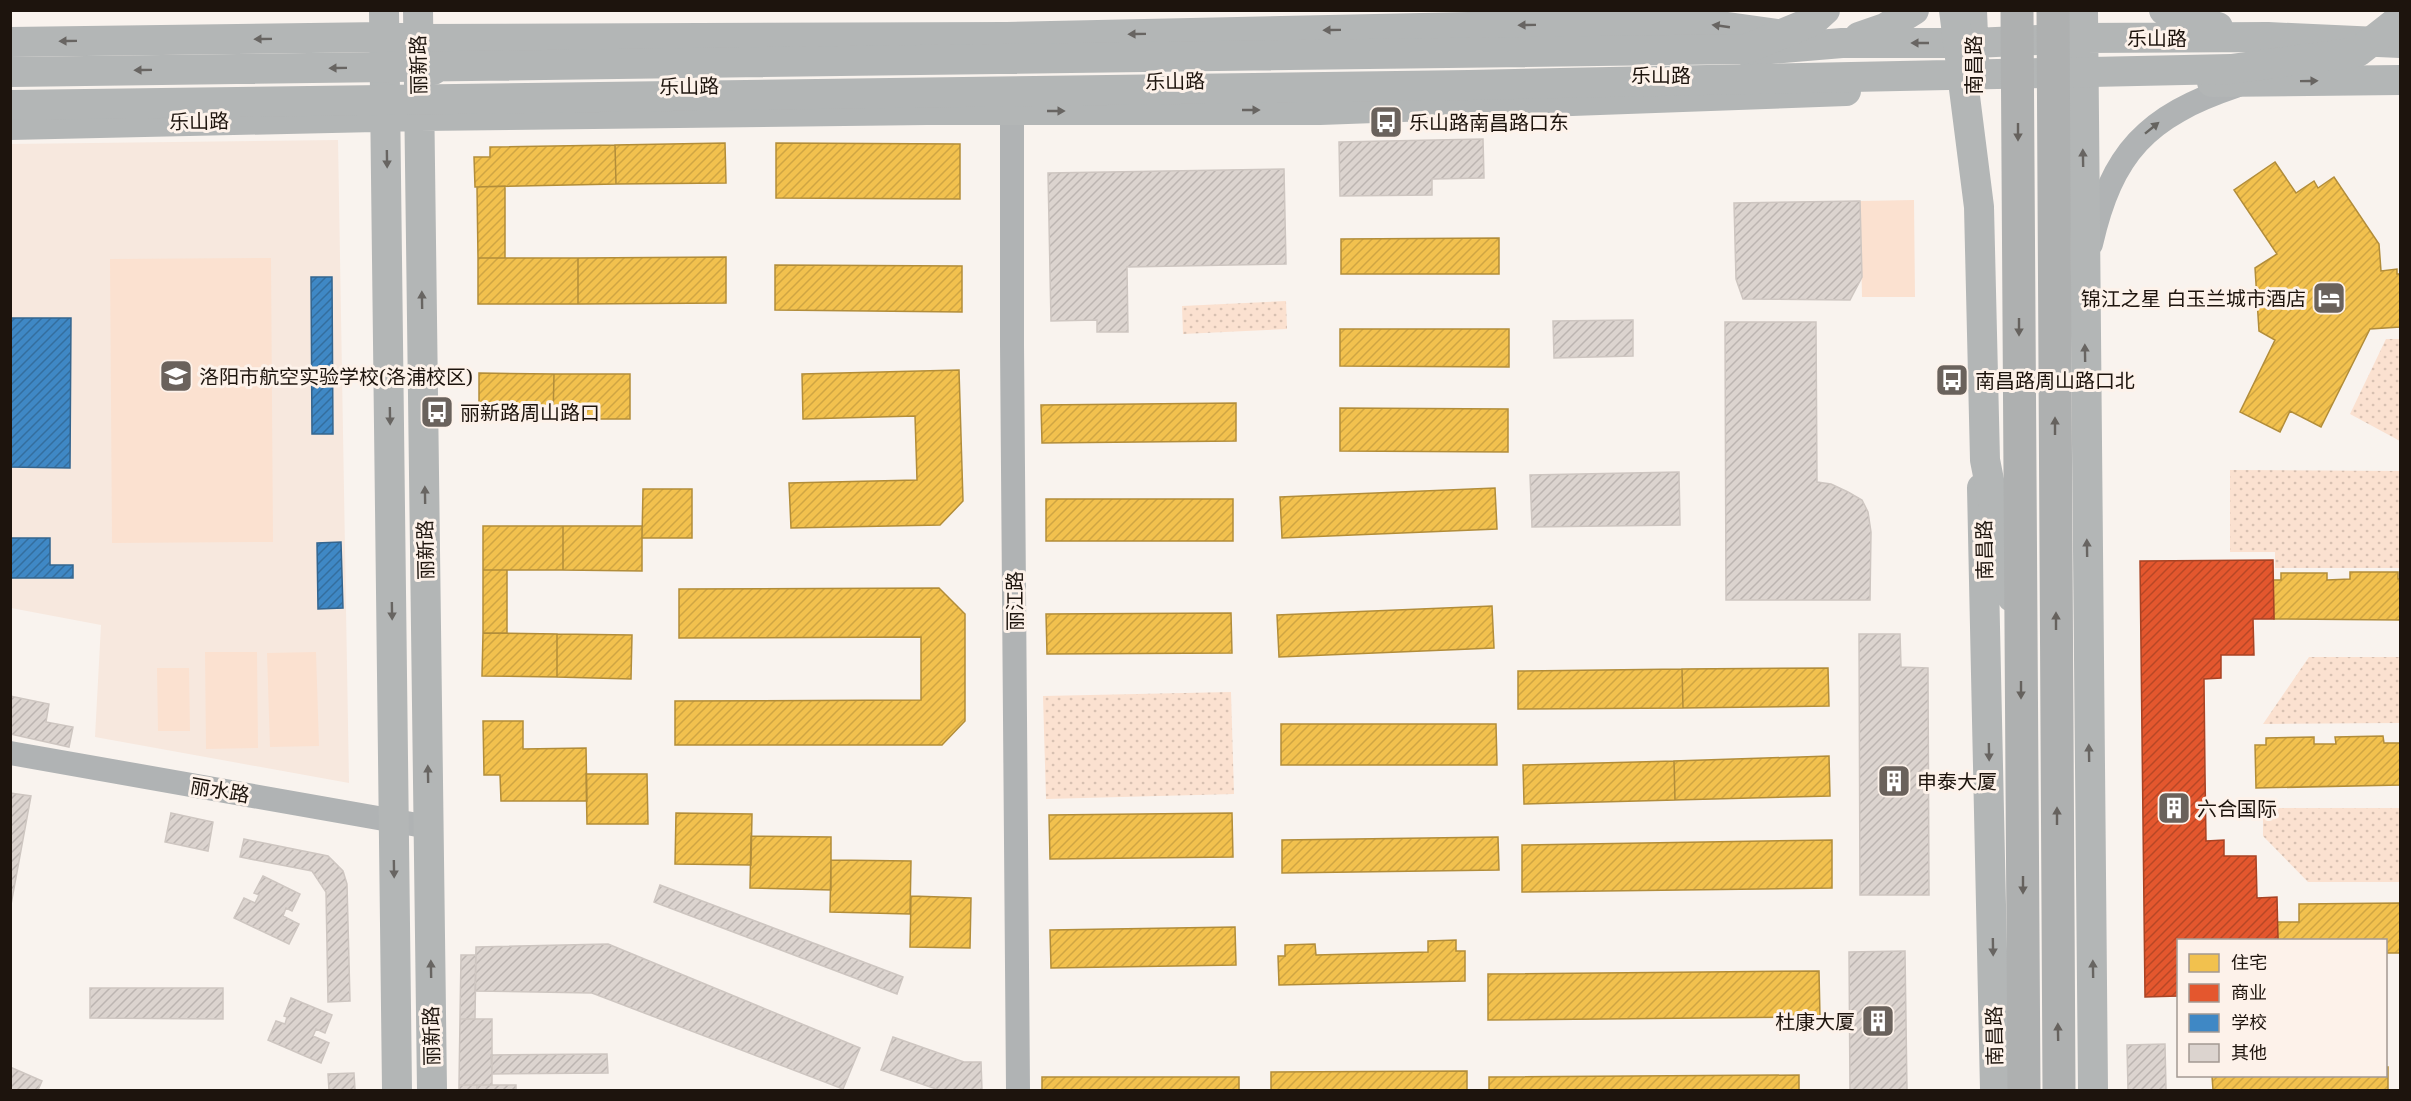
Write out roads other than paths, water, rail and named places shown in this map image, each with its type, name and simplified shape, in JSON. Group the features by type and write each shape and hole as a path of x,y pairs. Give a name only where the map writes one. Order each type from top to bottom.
{"highway":[{"name":"南昌路","path":"2017,10 2024,1090"},
{"path":"2053,10 2059,1090"}],"main road":[{"path":"10,72 1746,49 1813,21 1825,10"},
{"path":"1842,43 1885,28 1914,10"},
{"path":"1954,10 1979,207 1985,460 2021,642"},
{"name":"南昌路","path":"1972,10 1995,1090"},
{"path":"2164,10 2172,16 2268,37"},
{"path":"10,105 1445,86 2231,69 2358,52 2400,19"},
{"name":"乐山路","path":"10,42 384,24 1007,37 1692,22 1842,43"},
{"path":"384,24 419,92"},
{"name":"丽新路","path":"384,24 387,117 397,1090"},
{"path":"2083,24 2093,1090"},
{"name":"乐山路","path":"10,125 387,117 419,92 997,68 1679,57 1842,43 1974,43 2083,24 2268,37 2400,43"},
{"name":"丽新路","path":"418,25 432,1090"},
{"name":"乐山路","path":"419,92 1864,74 1973,87"},
{"name":"乐山路","path":"419,92 927,110 1320,110 2082,83 2400,80"},
{"path":"1985,610 2004,585 2027,575 2053,578 2067,586 2088,607"}],"street":[{"path":"2085,273 2105,196 2121,162 2147,131 2176,110 2205,96 2250,81"},
{"name":"丽江路","path":"1012,111 1018,1090"},
{"name":"丽水路","path":"10,753 429,827"}],"place":[{"name":"乐山路南昌路口东","path":"1386,122"},
{"name":"锦江之星 白玉兰城市酒店","path":"2329,298"},
{"name":"洛阳市航空实验学校(洛浦校区)","path":"176,376"},
{"name":"南昌路周山路口北","path":"1952,380"},
{"name":"丽新路周山路口","path":"437,412"},
{"name":"申泰大厦","path":"1894,781"},
{"name":"六合国际","path":"2174,808"},
{"name":"杜康大厦","path":"1878,1021"}]}
